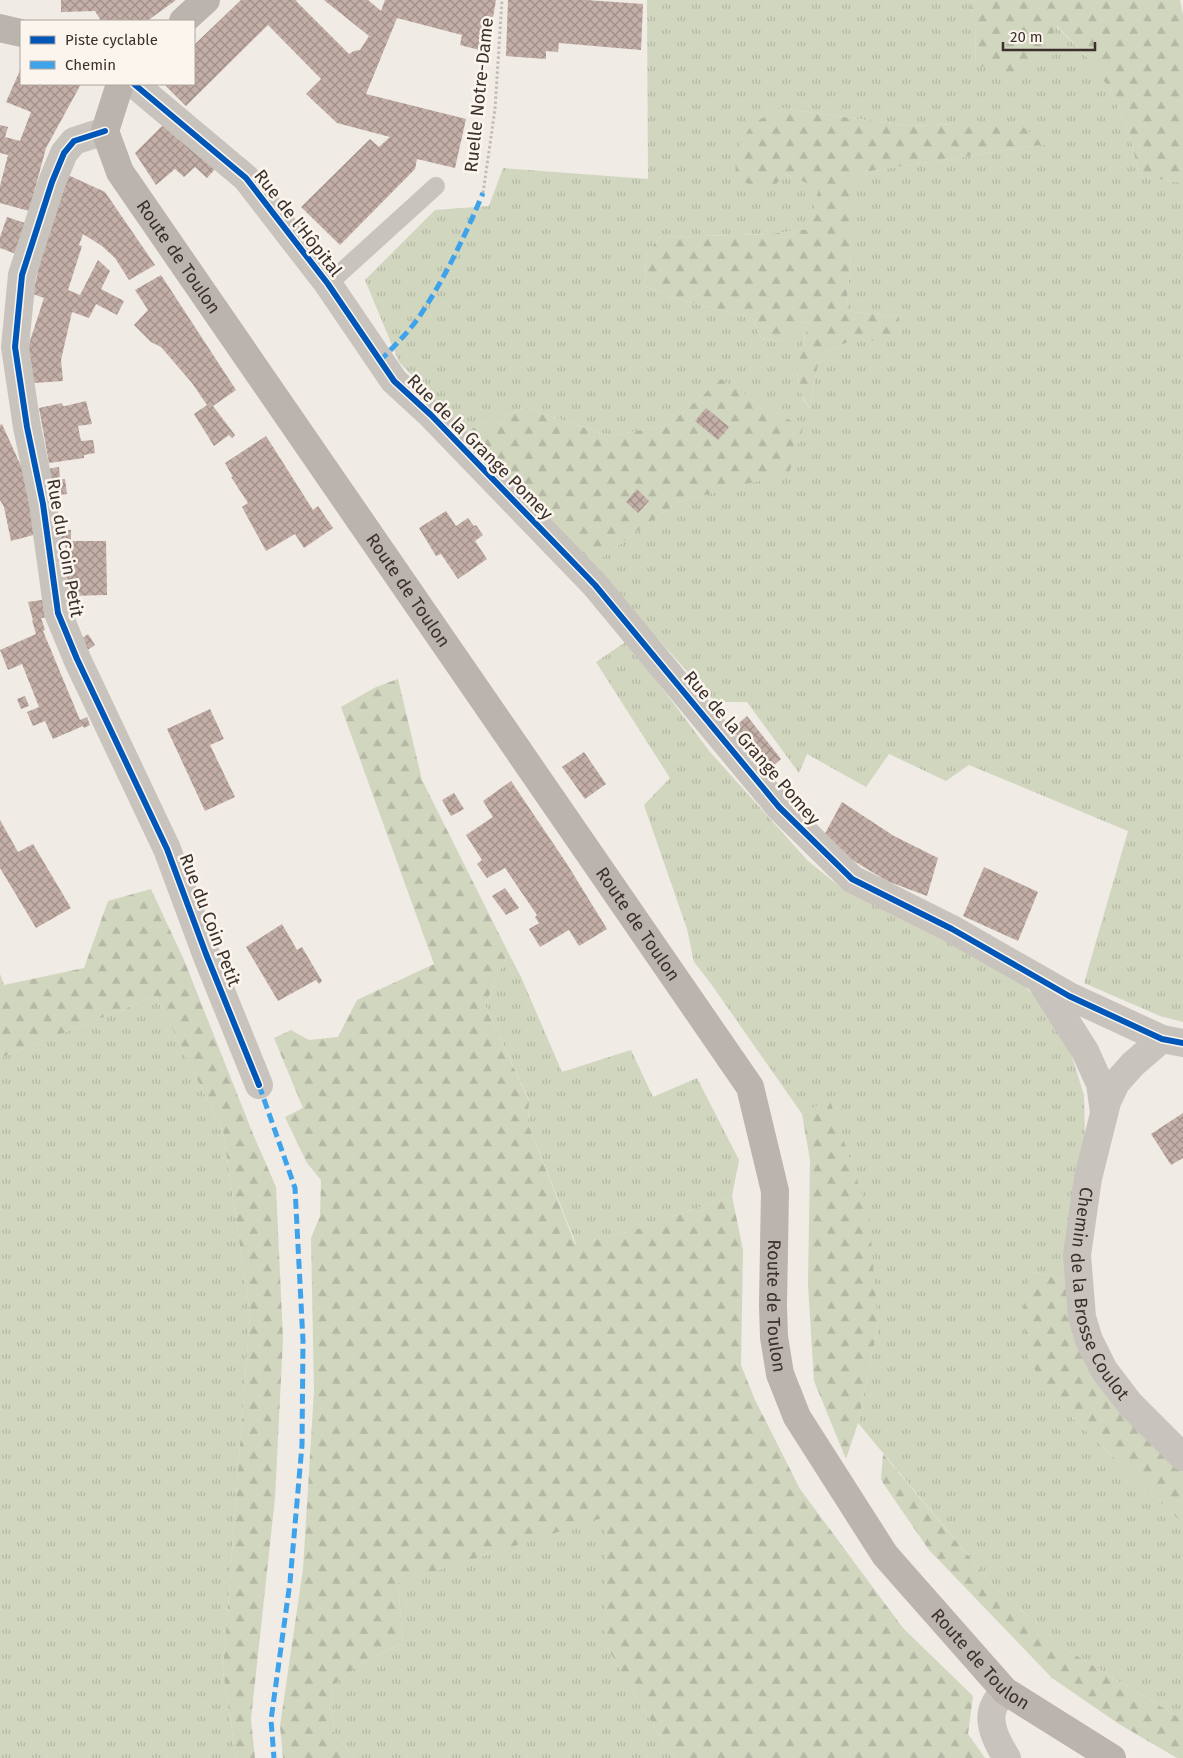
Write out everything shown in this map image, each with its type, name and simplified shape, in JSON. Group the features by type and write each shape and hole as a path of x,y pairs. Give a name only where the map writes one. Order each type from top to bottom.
{"main road":[{"path":"183,20 206,0"},
{"path":"0,28 20,34"},
{"path":"105,131 120,85"},
{"name":"Route de Toulon","path":"105,131 120,172 750,1087 775,1192 774,1337 780,1374 797,1417 885,1555 1005,1691 1112,1758"}],"street":[{"name":"Rue de l'Hôpital","path":"135,85 246,178 328,284 394,381"},
{"name":"Rue du Coin Petit","path":"105,131 74,141 64,153 52,182 22,275 15,347 27,427 43,504 58,613 77,659 167,849 206,954 259,1085"},
{"name":"Rue de la Grange Pomey","path":"394,381 431,415 595,585 779,807 852,880 952,929 1069,996 1172,1041"},
{"path":"1040,980 1085,1051 1100,1084 1104,1112"},
{"name":"Chemin de la Brosse Coulot","path":"1172,1041 1133,1064 1116,1083 1104,1112 1088,1178 1077,1255 1082,1318 1088,1340 1104,1370 1130,1404 1183,1457"},
{"path":"1005,1691 994,1706 992,1722 996,1742 1007,1758"}],"lane":[{"path":"328,284 436,186"}],"green space":[{"path":"647,0 969,0 975,27 976,64 1029,69 1056,26 1089,59 1110,90 1129,131 1139,176 1183,183 1183,1022 1160,1016 1084,983 1128,831 969,765 946,781 889,754 866,787 807,754 799,773 747,702 715,702 591,565 678,502 788,473 721,379 668,425 610,436 525,408 465,431 399,362 365,280 435,210 489,206 503,168 648,179","holes":["780,108 908,126 954,124 1047,144 849,174 851,254 846,311 898,317 900,339 850,341 820,355 809,408 799,386 798,376 800,355 809,322 800,324 781,341 761,338 752,318 670,297 645,286 646,254 660,237 770,234 809,229 820,188 785,174"]},
{"path":"969,0 1180,0 1183,15 1183,183 1139,176 1129,131 1110,90 1089,59 1057,26 1029,69 1007,74 976,64 975,27"},
{"path":"780,108 908,126 954,124 1023,127 1047,144 850,174 851,254 846,311 899,317 900,340 850,341 820,355 809,408 799,389 797,362 809,322 800,324 781,341 761,338 752,318 670,297 645,286 646,254 660,237 769,234 809,229 819,188 785,174 769,192 736,179 735,152 752,124"},
{"path":"721,379 803,428 789,473 678,502 591,565 465,431 525,408 610,436 668,425"},
{"path":"627,641 710,752 808,861 844,890 1005,968 1047,1007 1069,1047 1084,1095 1085,1140 1069,1280 1031,1272 1053,1399 1183,1524 1183,1720 1064,1648 993,1585 858,1423 878,1326 829,1099 802,1114 694,962 687,929 644,805 670,778 596,662"},
{"path":"398,679 422,780 508,952 485,1005 529,1101 528,1124 575,1244 632,1231 732,1196 743,1250 741,1365 755,1400 800,1489 903,1628 973,1696 968,1734 985,1758 673,1758 605,1644 605,1517 398,1583 403,1643 363,1662 331,1687 334,1734 355,1758 283,1758 280,1726 303,1569 314,1391 311,1238 320,1216 321,1180 307,1163 285,1117 303,1108 274,1038 291,1030 309,1040 338,1037 357,1000 434,964 341,707 376,687"},
{"path":"151,889 184,960 276,1187 283,1339 275,1498 251,1719 255,1758 236,1758 223,1671 250,1313 223,1131 156,996 0,1058 0,974 4,985 84,968 108,901"},
{"path":"508,952 521,977 562,1072 631,1050 653,1097 697,1078 739,1160 732,1196 632,1231 576,1244 528,1124 529,1100 485,1005"},
{"path":"156,996 223,1131 250,1313 223,1671 236,1758 0,1758 0,1058"},
{"path":"829,1098 869,1215 878,1326 858,1423 846,1459 814,1381 808,1285 810,1160 802,1114"},
{"path":"1031,1272 1069,1280 1073,1328 1183,1467 1183,1524 1053,1399 1027,1357 1023,1311"},
{"path":"883,1454 993,1585 1064,1648 1183,1720 1183,1758 1177,1758 1119,1724 1052,1678 929,1550 881,1480"},
{"path":"606,1516 605,1644 673,1758 355,1758 334,1734 331,1687 363,1662 403,1643 398,1583"}],"building":[{"path":"61,0 176,0 148,20 100,20 95,11 61,12"},
{"path":"241,0 297,0 349,54 360,50 369,36 324,0 368,0 381,11 385,0 496,0 487,52 460,45 462,35 397,18 366,94 466,119 455,168 417,159 415,169 340,245 301,207 370,139 379,147 390,137 337,123 306,94 321,79 268,25 186,106 165,85 195,85 195,44"},
{"path":"508,0 586,0 643,4 641,50 559,43 558,52 546,51 546,59 506,56"},
{"path":"20,70 20,85 80,85 46,148 29,211 0,203 0,186 8,155 0,153 0,125 8,127 5,137 20,141 31,112 6,102"},
{"path":"166,122 217,167 207,178 195,167 184,177 175,169 156,185 135,153"},
{"path":"68,175 105,192 155,265 129,280 115,258 102,246 83,234 79,245 82,246 68,290 80,295 98,260 110,271 101,289 124,301 117,315 96,304 89,318 72,312 61,360 63,381 34,383 27,350 44,298 33,294 46,234"},
{"path":"7,217 25,223 16,254 0,248 0,237"},
{"path":"161,275 236,390 213,406 235,435 232,438 229,435 214,446 194,414 207,405 192,383 161,347 151,342 134,325 148,310 135,290"},
{"path":"86,401 92,424 78,426 81,441 93,440 95,453 84,455 84,458 49,463 39,408 62,403 65,406"},
{"path":"706,408 729,427 718,440 695,421"},
{"path":"2,424 25,475 37,534 11,541 4,507 0,500 0,425"},
{"path":"266,436 313,510 318,506 333,528 304,548 295,534 266,551 242,507 248,503 231,477 233,477 225,463"},
{"path":"59,467 60,479 65,479 67,494 52,496 47,469"},
{"path":"637,489 649,501 638,513 626,502"},
{"path":"446,511 456,526 468,518 483,535 475,541 487,559 458,579 441,554 436,556 419,528"},
{"path":"61,530 71,530 71,541 106,541 107,595 68,596 65,541 61,541"},
{"path":"48,599 50,617 41,618 45,630 43,631 80,720 87,717 90,725 84,728 83,726 53,739 45,721 33,726 27,712 39,707 22,664 8,670 0,650 36,634 28,602"},
{"path":"88,634 95,645 83,653 77,642"},
{"path":"25,696 29,706 21,709 17,699"},
{"path":"210,709 224,739 210,745 235,797 205,811 167,729"},
{"path":"747,716 781,759 765,773 730,731"},
{"path":"584,752 606,784 585,799 562,767"},
{"path":"511,781 567,864 607,929 579,946 569,930 540,947 529,929 539,923 535,917 537,915 505,868 487,878 477,864 482,860 466,835 493,817 483,801"},
{"path":"454,793 464,809 451,816 442,800"},
{"path":"842,802 894,836 938,858 927,896 887,881 839,852 822,839"},
{"path":"0,820 18,852 33,844 71,908 36,928 0,868"},
{"path":"984,867 1038,892 1018,941 963,916"},
{"path":"505,888 519,908 506,915 492,896"},
{"path":"282,924 297,950 302,947 322,981 319,984 316,980 278,1001 246,947"},
{"path":"1183,1113 1183,1158 1171,1165 1151,1134"}],"marked path":[{"path":"380,361 419,317 454,257 483,193"},
{"path":"259,1085 295,1188 303,1341 302,1445 290,1582 271,1720 274,1758"}],"cycle path":[{"path":"135,85 246,178 328,284 394,381 431,415 595,585 779,807 852,879 952,929 1069,996 1162,1039 1183,1043"},
{"path":"105,131 74,141 64,153 52,182 22,275 15,347 27,427 43,504 58,613 77,659 167,849 206,954 259,1085"}]}
